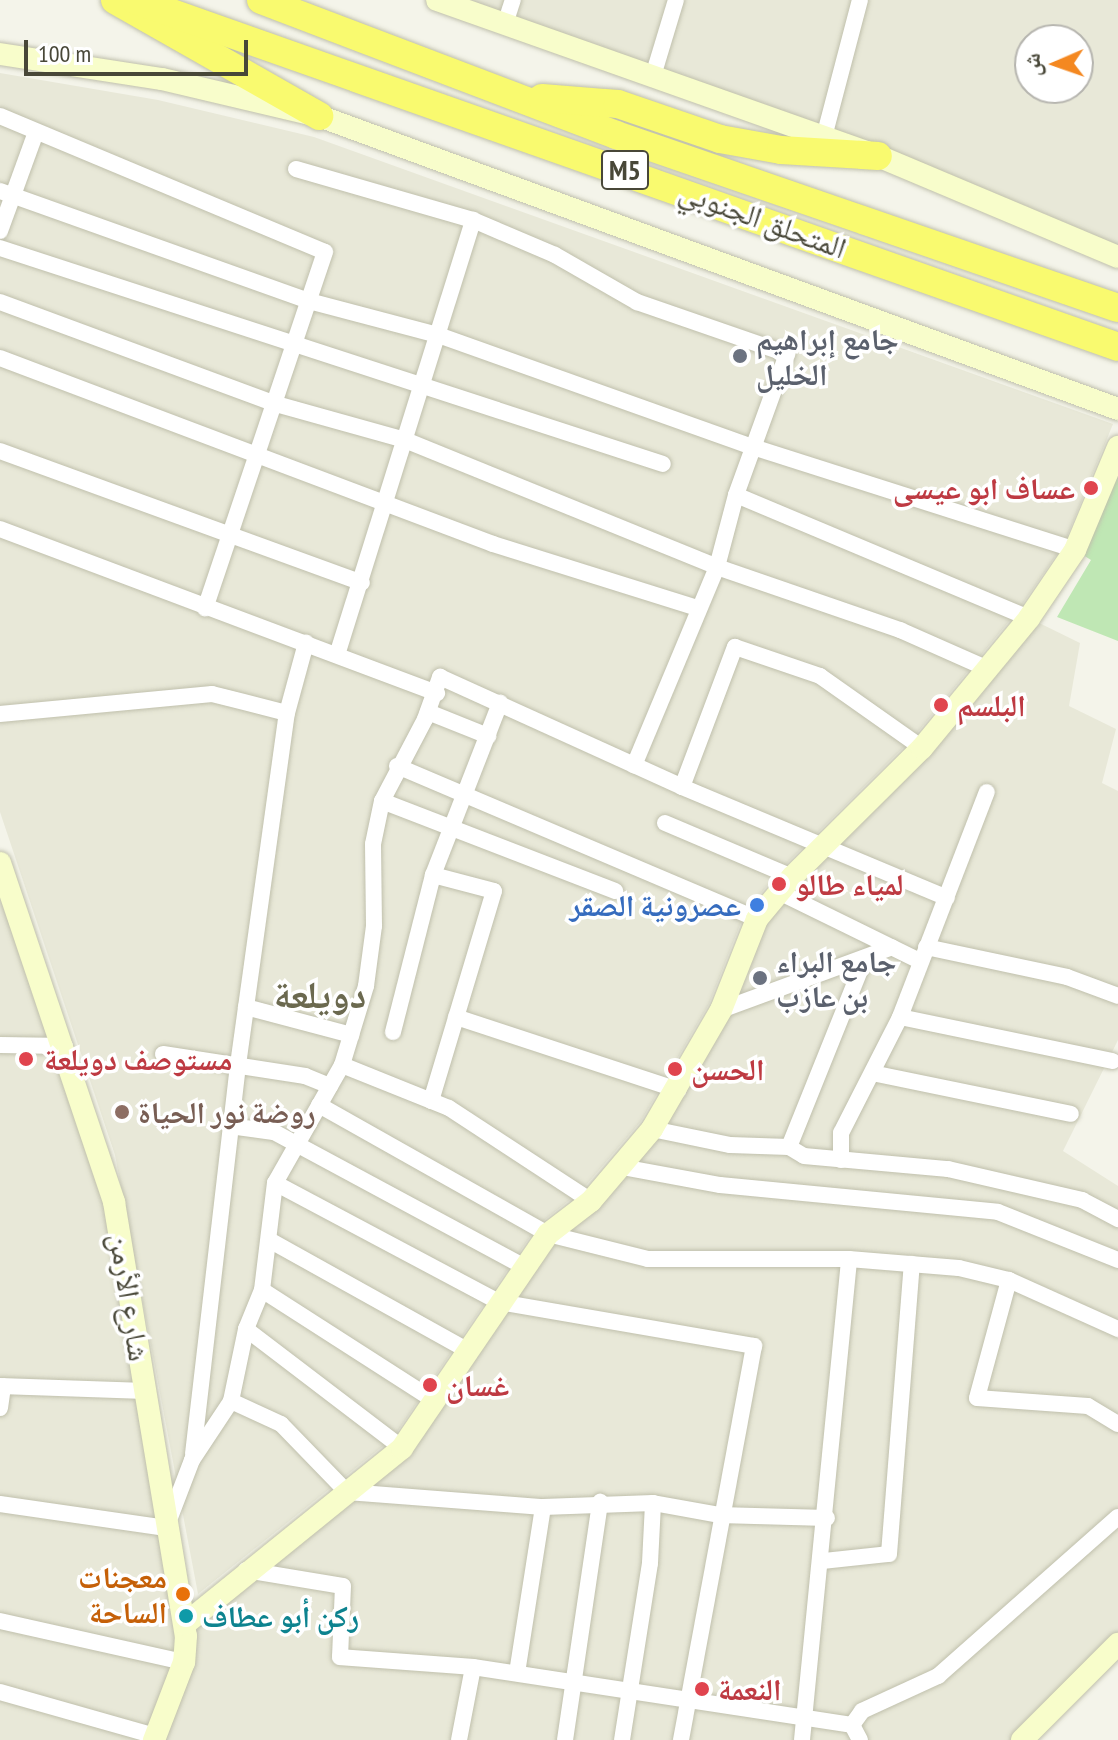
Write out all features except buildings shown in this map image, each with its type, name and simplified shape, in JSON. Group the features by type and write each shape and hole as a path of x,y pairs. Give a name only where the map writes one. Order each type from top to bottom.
{"highway":[{"path":"115,0 319,116"},
{"name":"المتحلق الجنوبي","path":"135,0 1115,346"},
{"name":"المتحلق الجنوبي","path":"261,0 354,32 508,95 1118,308"},
{"path":"306,0 354,32"},
{"path":"508,95 618,104 720,139 781,150 878,156"}],"main road":[{"path":"437,0 461,4 505,24 878,156 1118,257"},
{"path":"0,54 162,79 319,116 666,240 997,368 1118,409"},
{"path":"997,368 1018,387 1118,422"},
{"path":"185,1624 246,1570 402,1448 435,1401 465,1349 548,1234 591,1201 652,1129 678,1090 721,1010 757,919 785,884 922,748 1029,618 1075,550 1118,447"},
{"name":"شارع الأرمن","path":"0,863 65,1046 114,1202 166,1528 185,1624 184,1662 154,1738"},
{"path":"1022,1740 1118,1644"}],"street":[{"path":"505,24 513,0"},
{"path":"653,76 676,0"},
{"path":"824,137 860,0"},
{"path":"0,116 325,252 259,456 205,608"},
{"path":"0,231 6,193 36,132"},
{"path":"296,169 473,220 555,255 637,302 787,354 736,495 717,567 697,608 634,765"},
{"path":"6,193 309,301 438,335 753,447 1075,550"},
{"path":"337,655 473,220"},
{"path":"0,248 294,347 422,385 663,464"},
{"path":"0,302 276,404 405,440 717,567 900,630 988,669"},
{"path":"0,358 493,544 697,608"},
{"path":"0,451 362,583"},
{"path":"736,495 1029,618"},
{"path":"0,529 437,693"},
{"path":"192,1460 230,1126 287,713 306,643"},
{"path":"682,787 735,647 820,676 922,748"},
{"path":"0,1504 166,1528 192,1460 231,1401 246,1329 262,1290 271,1241 275,1183 342,1065 366,986 374,926 373,844 382,801 397,766 437,693 440,677 682,787 947,898"},
{"path":"0,714 212,694 287,713"},
{"path":"393,1032 433,875 500,703"},
{"path":"428,712 488,736"},
{"path":"397,766 757,919"},
{"path":"841,1160 841,1133 900,1017 987,792"},
{"path":"382,801 615,891"},
{"path":"665,823 785,884 892,947 1067,977 1118,996"},
{"path":"431,1101 494,891 433,875"},
{"path":"721,1010 864,960 892,947"},
{"path":"789,1147 864,960"},
{"path":"246,1007 351,1035"},
{"path":"456,1017 678,1090"},
{"path":"900,1017 1112,1061"},
{"path":"0,1045 65,1046"},
{"path":"163,1054 305,1076 330,1086"},
{"path":"342,1065 431,1101 591,1201"},
{"path":"872,1073 1071,1114"},
{"path":"319,1105 548,1234 648,1259 849,1259 912,1264 1009,1280 1118,1329"},
{"path":"230,1126 274,1132 525,1267"},
{"path":"652,1129 730,1145 789,1147 804,1156 948,1169 1007,1180 1082,1200 1118,1219"},
{"path":"622,1167 720,1185 998,1212 1118,1260"},
{"path":"275,1183 499,1302 754,1346 719,1515 681,1740"},
{"path":"271,1241 465,1349"},
{"path":"802,1740 808,1718 849,1259"},
{"path":"823,1561 889,1554 912,1264"},
{"path":"1009,1280 977,1398 1088,1406 1118,1424"},
{"path":"262,1290 435,1401"},
{"path":"246,1329 402,1448"},
{"path":"0,1408 1,1386 146,1391"},
{"path":"231,1401 281,1424 347,1492 543,1507 600,1502 653,1503 719,1515 827,1518"},
{"path":"565,1740 600,1502"},
{"path":"622,1740 632,1691 653,1503"},
{"path":"517,1673 543,1507"},
{"path":"246,1570 343,1586 340,1657 517,1673 808,1718 856,1732 862,1711 938,1676 1118,1517"},
{"path":"0,1621 184,1662"},
{"path":"459,1740 473,1667"},
{"path":"0,1692 154,1738"}],"shaded area":[{"path":"434,0 1118,0 1118,258"},
{"path":"0,73 158,100 314,137 1113,424 1064,544 1019,609 912,739 782,868 745,912 709,1004 641,1121 581,1191 538,1225 393,1438 198,1594 115,1155 0,812"},
{"path":"1029,618 1080,643 1069,706 1116,729 1102,783 1118,791 1118,1040 1063,1151 1118,1186 1118,1644 1022,1740 0,1740 0,863 96,1135 184,1623 402,1448 465,1349 652,1129 757,919"}],"green space":[{"path":"1118,455 1118,641 1057,617 1091,560 1075,550"}],"place":[{"name":"جامع إبراهيم الخليل","path":"740,356"},
{"name":"عساف ابو عيسى","path":"1091,488"},
{"name":"البلسم","path":"941,705"},
{"name":"لمياء طالو","path":"779,884"},
{"name":"عصرونية الصقر","path":"757,905"},
{"name":"جامع البراء بن عازب","path":"760,978"},
{"name":"مستوصف دويلعة","path":"26,1059"},
{"name":"الحسن","path":"675,1069"},
{"name":"روضة نور الحياة","path":"122,1112"},
{"name":"غسان","path":"430,1385"},
{"name":"معجنات الساحة","path":"183,1594"},
{"name":"ركن أبو عطاف","path":"186,1616"},
{"name":"النعمة","path":"702,1689"}],"district":[{"name":"دويلعة","path":"320,994"}]}
